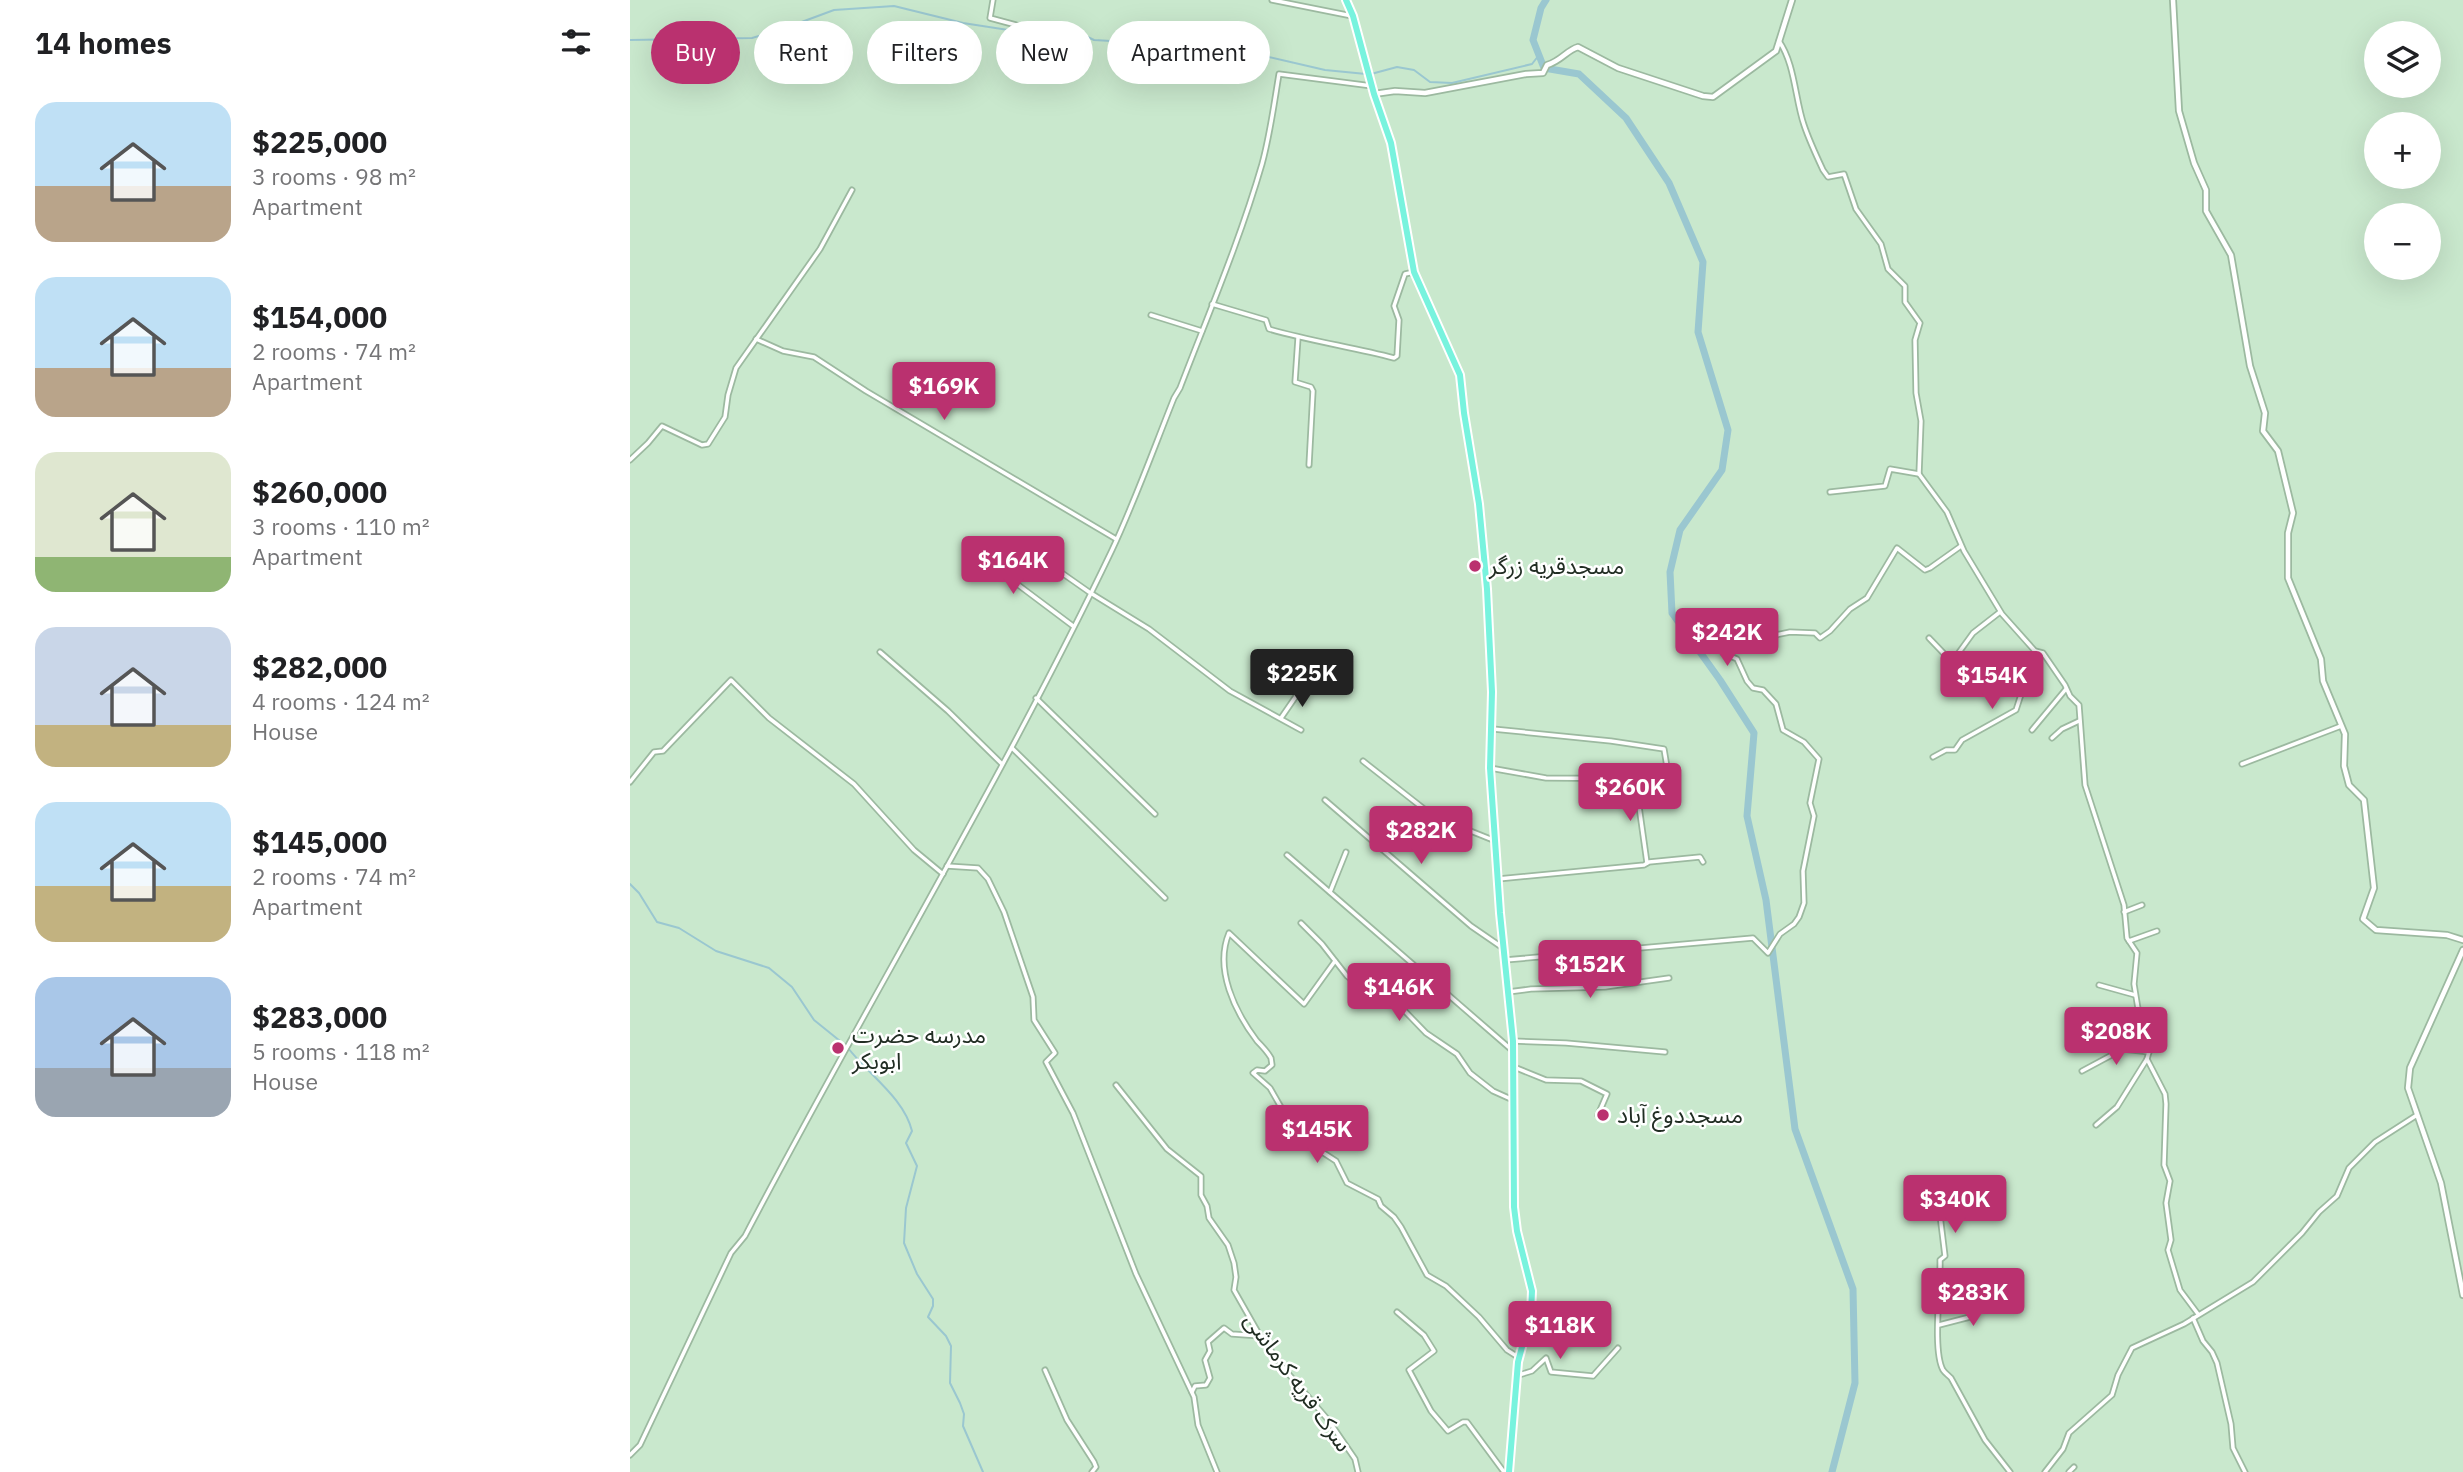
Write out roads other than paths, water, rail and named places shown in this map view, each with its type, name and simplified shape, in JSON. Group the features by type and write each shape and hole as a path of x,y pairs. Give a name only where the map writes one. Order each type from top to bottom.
{"highway":[{"path":"1346,0 1391,143 1414,272 1460,375 1479,505 1487,589 1492,692 1490,768 1513,1041 1514,1207 1532,1291 1531,1313 1519,1358 1506,1472"}],"street":[{"path":"993,0 990,18 1001,21"},
{"path":"1272,0 1353,16"},
{"path":"1374,94 1395,91 1425,93 1543,73 1547,65 1560,61 1573,48 1578,47 1619,68 1713,97 1776,51 1792,0"},
{"path":"2173,0 2179,111 2194,163 2206,190 2206,211 2231,255 2250,366 2265,413 2263,431 2278,451 2293,513 2288,533 2288,578 2321,659 2323,681 2344,734 2344,766 2349,785 2364,800 2374,888 2363,919 2376,930 2447,935 2463,940"},
{"path":"1779,41 1792,76 1804,125 1823,170 1828,177 1844,174 1856,209 1881,244 1888,269 1905,286 1905,302 1920,323 1916,340 1916,393 1921,421 1919,474 1947,512 1961,546 2000,611 2035,651 2043,653 2070,696 2079,705 2078,721 2085,785 2112,867 2124,912 2127,938 2137,953 2135,995 2140,1021 2148,1033 2149,1052 2117,1107 2096,1125"},
{"path":"630,1455 640,1445 731,1253 745,1236 817,1098 866,1016 1012,747 1116,539 1202,331 1262,164 1279,73 1373,86"},
{"path":"630,460 649,443 662,426 702,445 708,444 725,417 736,368 820,249 852,190"},
{"path":"1212,304 1266,320 1269,329 1298,338 1396,358 1399,320 1394,302 1400,293 1405,274 1414,272"},
{"path":"1151,315 1202,331"},
{"path":"1298,338 1295,382 1311,387 1313,391 1308,465"},
{"path":"756,340 783,351 814,357 866,391 1116,539"},
{"path":"1830,492 1885,486 1891,469 1919,474"},
{"path":"971,545 1009,578 1073,626"},
{"path":"1022,545 1089,592 1149,629 1230,691 1301,730"},
{"path":"1505,960 1662,944 1689,945 1753,939 1768,953 1780,934 1799,917 1804,903 1803,871 1814,816 1810,803 1819,759 1804,742 1783,730 1776,705 1763,690 1753,688 1746,681 1737,659 1723,653 1723,646 1790,632 1815,633 1820,638 1850,609 1867,598 1897,548 1925,570 1961,546"},
{"path":"1929,638 1952,662 1973,633 2000,611"},
{"path":"1933,757 1947,750 1955,750 1962,740 2016,710 2035,651"},
{"path":"880,652 948,711 1002,764"},
{"path":"630,782 654,752 663,751 731,680 769,718 854,784 914,850 943,874"},
{"path":"1281,718 1303,686"},
{"path":"2032,730 2067,688"},
{"path":"1036,698 1156,814"},
{"path":"2052,738 2078,721"},
{"path":"2242,764 2341,726"},
{"path":"1490,768 1546,778 1669,779 1664,749 1491,729"},
{"path":"1012,747 1165,898"},
{"path":"1363,761 1441,820 1495,841"},
{"path":"1634,778 1648,864"},
{"path":"1325,800 1471,926 1504,949"},
{"path":"1330,892 1346,852"},
{"path":"1287,855 1513,1051"},
{"path":"1498,879 1700,857 1703,862"},
{"path":"947,866 978,868 988,879 1004,912 1033,997 1034,1020 1055,1053 1046,1062 1073,1113 1136,1275 1192,1392 1197,1407 1198,1425 1217,1472"},
{"path":"2124,912 2142,905"},
{"path":"1301,923 1360,986 1397,1003 1426,1033 1457,1054 1470,1073 1485,1085 1513,1100"},
{"path":"2129,941 2157,931"},
{"path":"1335,961 1304,1004 1229,933 1225,943 1225,969 1234,1005 1271,1058 1272,1065 1265,1071 1257,1070 1253,1073 1270,1088 1282,1109 1305,1128 1319,1150 1336,1161 1348,1183 1378,1199 1381,1206 1394,1217 1427,1275 1446,1286 1479,1317 1507,1350 1519,1358"},
{"path":"2463,950 2410,1068 2408,1088 2441,1183 2463,1295"},
{"path":"1508,992 1605,987 1669,978"},
{"path":"2098,985 2135,995"},
{"path":"1513,1041 1665,1052"},
{"path":"2082,1071 2123,1049 2149,1052"},
{"path":"2147,1059 2165,1094 2164,1165 2170,1181 2166,1203 2171,1240 2168,1250 2180,1290 2198,1314"},
{"path":"1514,1067 1546,1080 1580,1081 1607,1094 1598,1115"},
{"name":"سرک قریه کرماشی","path":"1116,1086 1167,1149 1201,1176 1201,1195 1209,1218 1228,1245 1234,1263 1234,1290 1261,1336 1286,1371 1329,1421 1355,1459 1358,1472"},
{"path":"2045,1472 2063,1449 2069,1433 2112,1395 2118,1375 2132,1348 2193,1318 2253,1282 2337,1196 2349,1168 2375,1142 2417,1115"},
{"path":"1938,1199 1945,1256 1940,1260 1937,1303 1939,1349 1943,1369 1951,1378 1985,1440 2010,1472"},
{"path":"1939,1325 1970,1317 1990,1299"},
{"path":"1397,1312 1424,1335 1434,1351 1409,1370 1431,1411 1448,1431 1467,1422 1506,1472"},
{"path":"2193,1318 2217,1363 2231,1424 2233,1448 2245,1472"},
{"path":"1192,1392 1195,1386 1206,1385 1210,1378 1205,1360 1210,1351 1208,1342 1224,1328 1232,1334 1261,1336"},
{"path":"1517,1376 1532,1371 1546,1359 1551,1372 1593,1376 1618,1348"},
{"path":"1045,1370 1067,1420 1094,1462 1096,1467 1092,1472"},
{"path":"2069,1472 2074,1467"}],"waterway":[{"path":"1546,0 1541,8 1533,40 1544,68 1579,74 1626,118 1669,183 1703,262 1698,332 1728,430 1722,470 1680,530 1670,572 1672,613 1754,733 1747,816 1766,900 1795,1129 1853,1289 1855,1383 1832,1472"},
{"path":"630,40 752,38 834,10 894,6 963,23 1022,32 1035,31 1041,24 1056,22 1094,40 1163,44 1195,51 1221,46 1325,70 1366,74"},
{"path":"1371,74 1397,67 1414,70 1430,82 1452,83 1532,64 1539,55"},
{"path":"630,884 639,893 657,922 679,928 716,951 769,968 792,987 814,1020 845,1045"},
{"path":"848,1048 894,1097 912,1131 906,1143 917,1166 906,1208 904,1243 917,1274 933,1299 928,1317 946,1336 951,1346 950,1383 964,1414 963,1426 983,1472"}],"place":[{"name":"مسجدقریه زرگر","path":"1475,566"},
{"name":"مدرسه حضرت ابوبکر","path":"838,1048"},
{"name":"مسجددوغ آباد","path":"1603,1115"}]}
